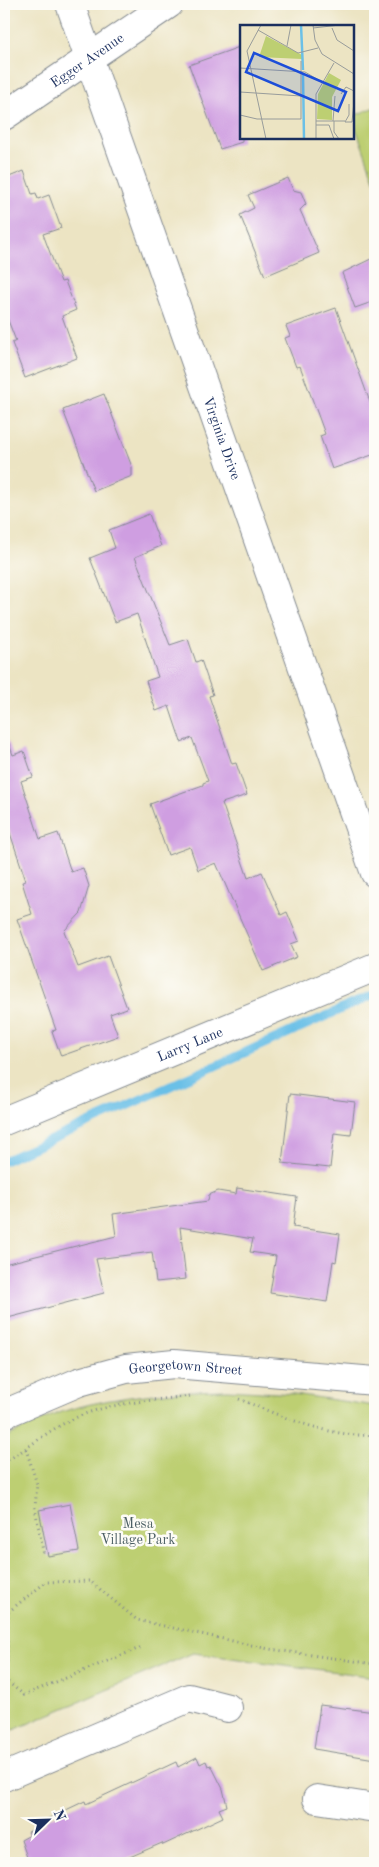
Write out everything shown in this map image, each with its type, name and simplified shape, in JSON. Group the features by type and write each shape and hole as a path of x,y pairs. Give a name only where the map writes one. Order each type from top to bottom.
{"street":[{"name":"Virginia Drive","path":"70,4 375,873"},
{"name":"Egger Avenue","path":"4,116 169,4"},
{"name":"Larry Lane","path":"4,1121 375,967"},
{"name":"Georgetown Street","path":"4,1414 79,1382 126,1369 174,1364 375,1381"},
{"path":"4,1777 189,1698 228,1708"},
{"path":"317,1799 375,1808"}],"path":[{"path":"4,1462 56,1427 75,1417 115,1405 192,1395"},
{"path":"230,1395 301,1424 364,1436 375,1435"},
{"path":"26,1449 37,1484 35,1508 44,1556"},
{"path":"4,1672 7,1665 8,1612 46,1582 90,1581 137,1620 269,1649 375,1664"},
{"path":"4,1679 24,1695 142,1647"}],"green space":[{"path":"375,107 375,182 354,123 354,116"},
{"name":"Mesa Village Park","path":"227,1390 294,1394 375,1406 375,1677 193,1653 4,1734 4,1438 54,1415 90,1404 148,1395"}],"building":[{"path":"240,47 240,139 242,139 242,142 220,149 189,65"},
{"path":"24,171 32,194 36,193 38,199 49,195 61,228 43,234 61,282 65,281 76,310 62,316 77,358 25,378 12,343 16,341 4,310 4,179"},
{"path":"288,178 293,190 301,192 306,204 300,210 319,253 265,276 240,215 254,208 248,195"},
{"path":"375,257 375,301 355,308 342,273"},
{"path":"336,308 375,416 375,454 332,469 320,436 325,434 300,366 296,367 285,338 290,336 286,326"},
{"path":"104,394 132,467 132,476 94,491 63,410"},
{"path":"149,514 161,546 135,557 170,645 188,639 196,662 201,660 213,695 209,696 232,764 236,763 247,795 222,803 248,878 262,872 281,915 287,912 299,941 291,944 297,957 263,971 216,863 198,870 190,847 168,855 150,804 203,785 203,783 208,781 192,738 181,742 169,706 156,711 146,681 158,677 137,614 115,622 90,558 115,548 109,530"},
{"path":"8,741 13,755 24,751 33,777 21,781 40,839 58,833 71,872 83,868 89,886 81,913 64,931 78,967 108,956 127,1008 110,1014 118,1036 61,1056 52,1031 56,1030 17,919 32,914 22,882 26,881 4,815 4,742"},
{"path":"290,1094 355,1102 351,1135 334,1133 330,1168 282,1163"},
{"path":"237,1188 297,1197 293,1227 340,1234 336,1262 333,1261 327,1302 270,1293 276,1256 250,1252 253,1239 180,1227 186,1279 156,1282 152,1252 96,1259 104,1293 4,1319 4,1264 116,1236 113,1214 208,1201 209,1195 218,1191 236,1194"},
{"path":"70,1504 79,1551 48,1556 39,1510"},
{"path":"320,1705 375,1712 375,1759 314,1749"},
{"path":"197,1757 200,1764 206,1761 208,1766 211,1765 223,1789 227,1806 219,1809 223,1817 163,1845 162,1843 116,1863 29,1863 21,1840 30,1835 28,1832 46,1823 45,1820 85,1801 86,1804 176,1762 178,1767"}],"waterway":[{"path":"4,1161 375,994"}]}
